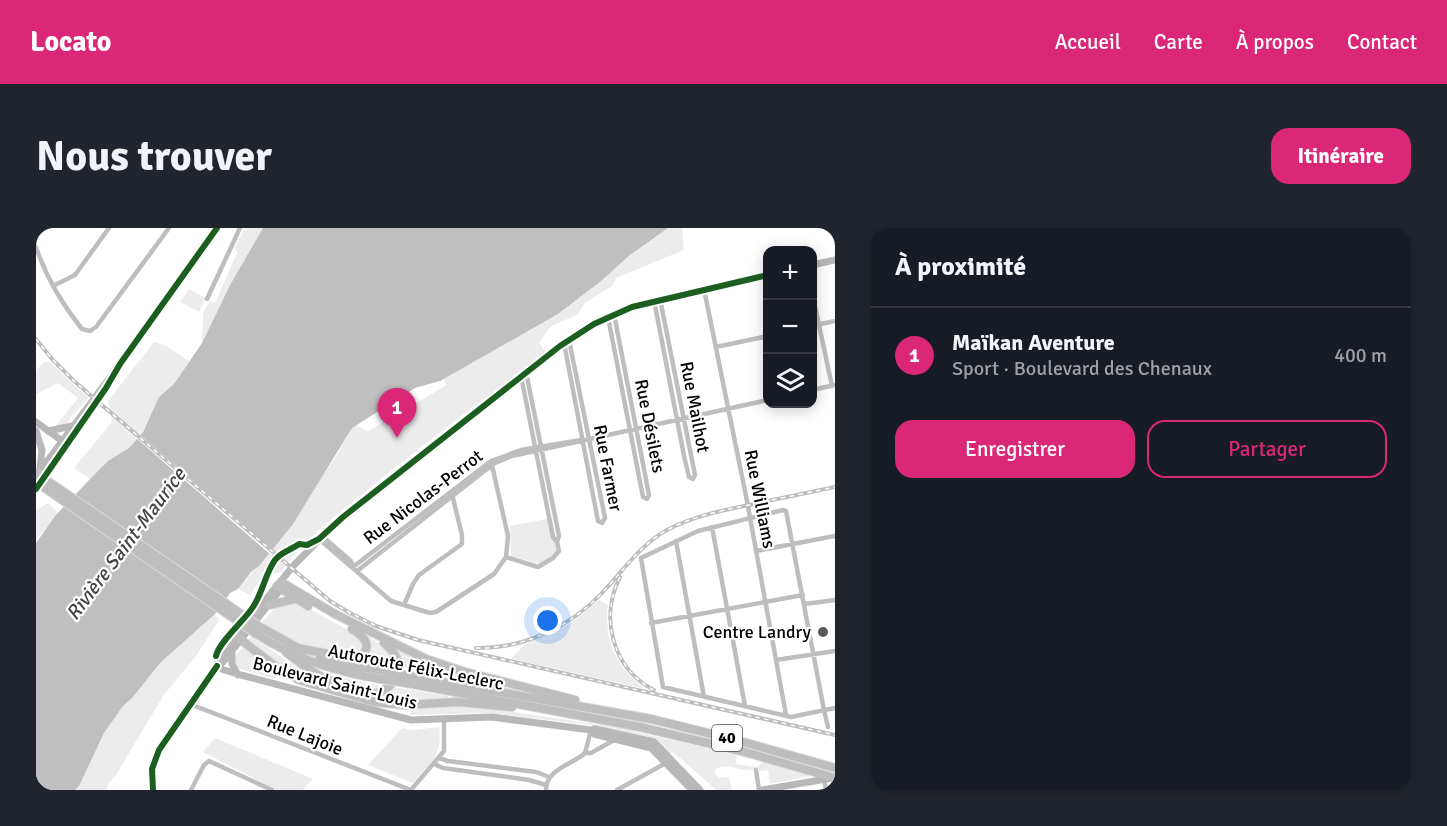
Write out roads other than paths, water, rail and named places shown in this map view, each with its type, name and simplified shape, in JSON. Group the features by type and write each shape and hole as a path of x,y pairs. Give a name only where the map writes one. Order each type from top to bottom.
{"highway":[{"name":"Autoroute Félix-Leclerc","path":"37,474 286,652 329,669 382,675"},
{"name":"Autoroute Félix-Leclerc","path":"36,482 258,630 334,662 382,675 684,737 824,777 835,778"},
{"path":"281,586 296,599 361,634 367,646 363,655 355,658 297,648"},
{"path":"281,586 411,653 453,669 619,712"},
{"path":"269,605 296,599"},
{"path":"286,652 311,672 327,680 359,692 376,694 385,690 393,682 397,672 397,662 392,650 366,631"},
{"path":"239,638 281,670 302,681 378,703 405,705 458,702 575,714"},
{"name":"Autoroute Félix-Leclerc","path":"408,680 619,712 712,734 835,768"}],"street":[{"path":"53,286 76,273 109,228"},
{"path":"36,247 53,286 82,329 87,331 93,330 169,228"},
{"path":"36,489 65,442 72,426 120,364 217,228"},
{"path":"207,299 240,228"},
{"path":"817,264 835,260"},
{"path":"153,790 152,773 157,754 190,704 217,666 232,651 239,638 298,568 302,558 321,538 567,341 611,316 657,300 763,276"},
{"name":"Rue Williams","path":"704,289 750,518 786,715"},
{"name":"Rue Mailhot","path":"657,300 689,477 693,479 695,476 680,419"},
{"path":"814,300 833,386 817,389"},
{"name":"Rue Désilets","path":"611,316 636,428 649,495 647,499 643,497 611,316"},
{"path":"819,324 835,321"},
{"path":"716,347 763,337"},
{"name":"Rue Farmer","path":"567,341 586,439 605,518 602,523 598,521 586,439"},
{"path":"37,474 65,442 106,388 120,364"},
{"path":"523,374 559,536 557,542"},
{"path":"506,557 538,567 556,556 559,551 553,537 535,449 523,374"},
{"name":"Rue Nicolas-Perrot","path":"355,569 492,463 510,453 763,401"},
{"path":"36,422 65,442"},
{"path":"48,431 72,426"},
{"path":"36,431 42,450 37,474"},
{"path":"321,538 385,597 430,613 436,612 494,574 506,557 508,536 492,463"},
{"path":"404,605 419,575 462,544 452,493"},
{"path":"828,727 824,710 794,544 786,510 698,531 640,559 663,686 790,717 824,710 835,708"},
{"path":"712,527 745,706"},
{"path":"756,550 835,536"},
{"path":"676,541 704,697"},
{"path":"217,666 218,659 269,605 281,586"},
{"path":"651,623 803,595"},
{"path":"805,604 835,600"},
{"path":"232,651 232,664 238,675"},
{"path":"776,660 835,651"},
{"name":"Boulevard Saint-Louis","path":"217,666 238,675 411,720 497,717 595,729 654,742 700,790"},
{"name":"Rue Lajoie","path":"190,704 411,790"},
{"path":"411,790 445,748 444,718"},
{"path":"585,753 591,730"},
{"name":"Boulevard Saint-Louis","path":"591,730 594,734 651,748 692,790"},
{"path":"434,764 443,768 529,780 546,787 549,777 585,753 591,753 616,739"},
{"path":"439,758 537,772 549,777"},
{"path":"192,790 205,763 209,761 272,790"},
{"path":"617,790 666,763"},
{"path":"756,770 761,790 786,788 824,777 826,790"}],"water":[{"name":"Rivière Saint-Maurice","path":"263,228 668,228 630,255 558,314 440,381 415,388 352,428 293,524 259,566 251,572 238,589 230,593 215,614 160,663 123,706 104,733 79,786 75,790 36,790 36,543 55,516 90,479 108,461 129,448 143,432 159,397 174,384 202,343 230,285"}],"railway":[{"path":"36,339 74,381 330,601 376,626 418,640 835,735"},
{"path":"476,648 511,645 545,634 560,626 602,593 648,543 678,524 714,513 835,487"},
{"path":"620,577 611,609 614,641 628,669 654,690"}],"place":[{"name":"Maïkan Aventure","path":"397,438"},
{"name":"Centre Landry","path":"823,632"}]}
